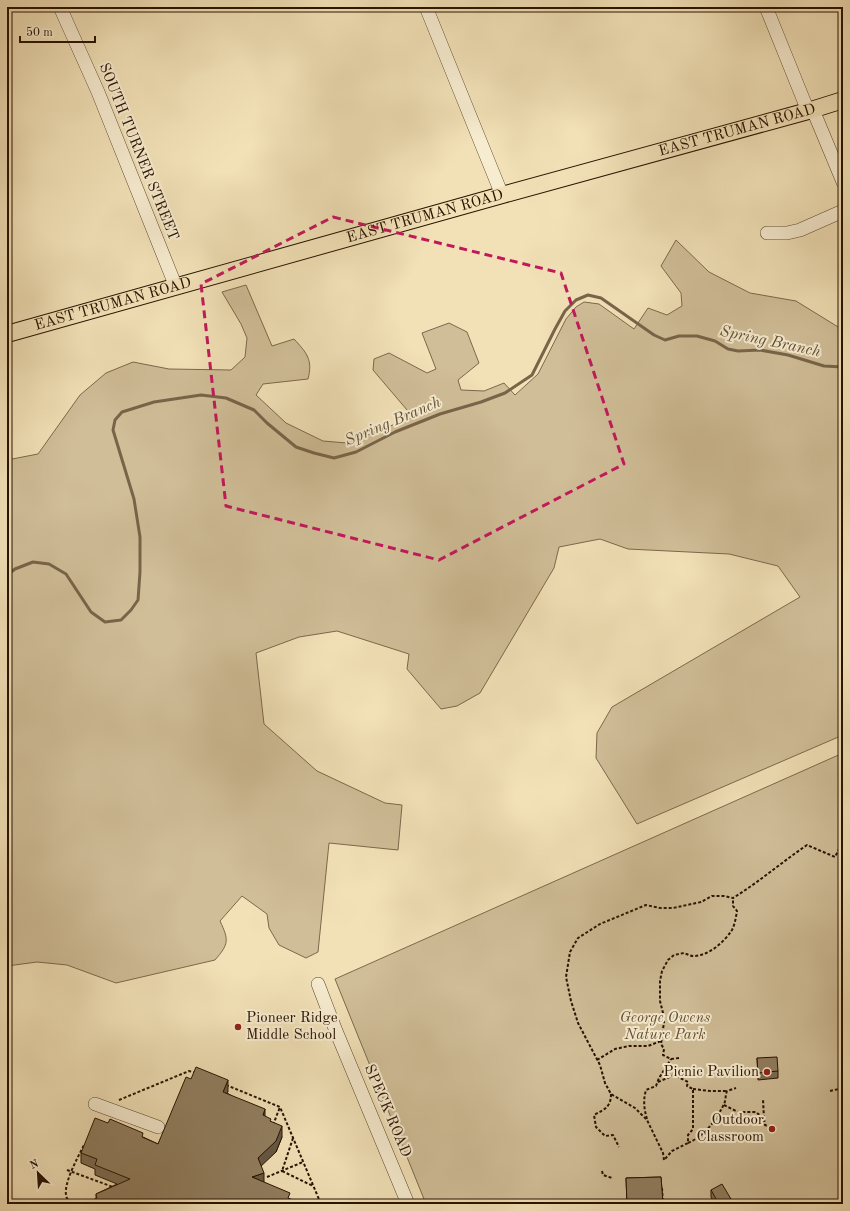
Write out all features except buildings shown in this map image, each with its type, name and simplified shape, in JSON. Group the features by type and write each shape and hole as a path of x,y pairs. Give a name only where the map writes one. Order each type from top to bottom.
{"main road":[{"name":"EAST TRUMAN ROAD","path":"7,334 843,100"}],"street":[{"name":"SOUTH TURNER STREET","path":"60,7 98,92 176,287"},
{"path":"426,7 502,195"},
{"path":"766,7 810,110 843,182"},
{"path":"767,233 787,233 800,230 843,211"},
{"name":"SPECK ROAD","path":"318,984 408,1204"},
{"path":"95,1104 158,1127"}],"path":[{"path":"619,1146 613,1135 605,1136 596,1128 594,1115 605,1110 611,1102 611,1094 597,1060 578,1023 566,977 570,952 578,938 600,924 646,905 660,908 673,908 701,902 712,896 733,898 752,886 807,845 835,857 843,841"},
{"path":"679,1058 671,1059 663,1055 664,1049 661,1041 664,1022 659,990 662,971 668,960 674,955 684,953 692,957 718,946 732,930 737,911 733,906 733,898"},
{"path":"597,1060 615,1049 629,1046 648,1046 661,1041"},
{"path":"671,1059 656,1086 646,1090 644,1096 644,1108 663,1153 664,1160 672,1151 704,1134 724,1105 727,1091"},
{"path":"108,1109 119,1100 189,1071 196,1073"},
{"path":"658,1082 674,1075 688,1082 687,1086 693,1089 727,1091 736,1088"},
{"path":"224,1085 280,1107 321,1204"},
{"path":"830,1091 843,1088"},
{"path":"688,1143 688,1135 693,1129 693,1089"},
{"path":"611,1094 635,1108 648,1120"},
{"path":"763,1099 765,1125 777,1130"},
{"path":"724,1105 738,1112 756,1112 764,1119"},
{"path":"271,1129 280,1107"},
{"path":"282,1171 294,1138"},
{"path":"70,1204 66,1195 71,1172 87,1139"},
{"path":"267,1177 303,1162"},
{"path":"66,1170 113,1187"},
{"path":"282,1171 314,1187"},
{"path":"602,1171 603,1175 612,1178"},
{"path":"662,1188 663,1204"},
{"path":"622,1201 627,1200"}],"highlighted area":[{"path":"333,217 561,273 624,464 439,560 226,506 201,284"}],"green space":[{"path":"676,240 709,272 750,293 796,301 843,330 843,735 637,824 596,758 597,733 612,707 800,597 778,566 729,554 628,549 600,539 559,547 554,568 480,693 457,706 441,709 407,669 409,654 337,631 299,637 256,653 264,724 317,771 385,803 402,805 398,850 329,843 318,952 306,958 279,945 269,928 267,914 242,896 220,921 225,933 226,942 223,950 215,960 116,983 67,965 37,962 7,966 7,460 38,454 80,395 106,373 133,362 169,369 231,370 245,357 247,338 241,324 222,292 246,285 272,346 294,339 308,357 310,367 308,379 263,384 256,395 286,423 323,441 347,443 413,417 373,370 374,359 389,353 427,373 436,369 422,333 449,323 467,332 479,363 458,380 461,390 484,391 504,383 515,395 538,374 566,319 576,307 584,302 599,304 634,329 648,308 667,315 682,306 681,293 661,266"},
{"name":"George Owens Nature Park","path":"843,753 843,1204 426,1204 335,979"}],"waterway":[{"name":"Spring Branch","path":"7,575 15,569 33,562 49,564 66,574 91,612 105,622 121,620 131,610 138,600 140,537 134,499 113,430 115,420 122,412 154,402 201,395 226,398 254,410 296,447 334,458 356,452 395,432 440,414 505,393 532,375 565,311 576,300 588,295 601,298 654,335 665,340 679,336 697,336 715,341 728,349 738,351 760,350 788,355 824,366 843,367"}],"place":[{"name":"Pioneer Ridge Middle School","path":"238,1027"},
{"name":"Picnic Pavilion","path":"767,1072"},
{"name":"Outdoor Classroom","path":"772,1129"}]}
